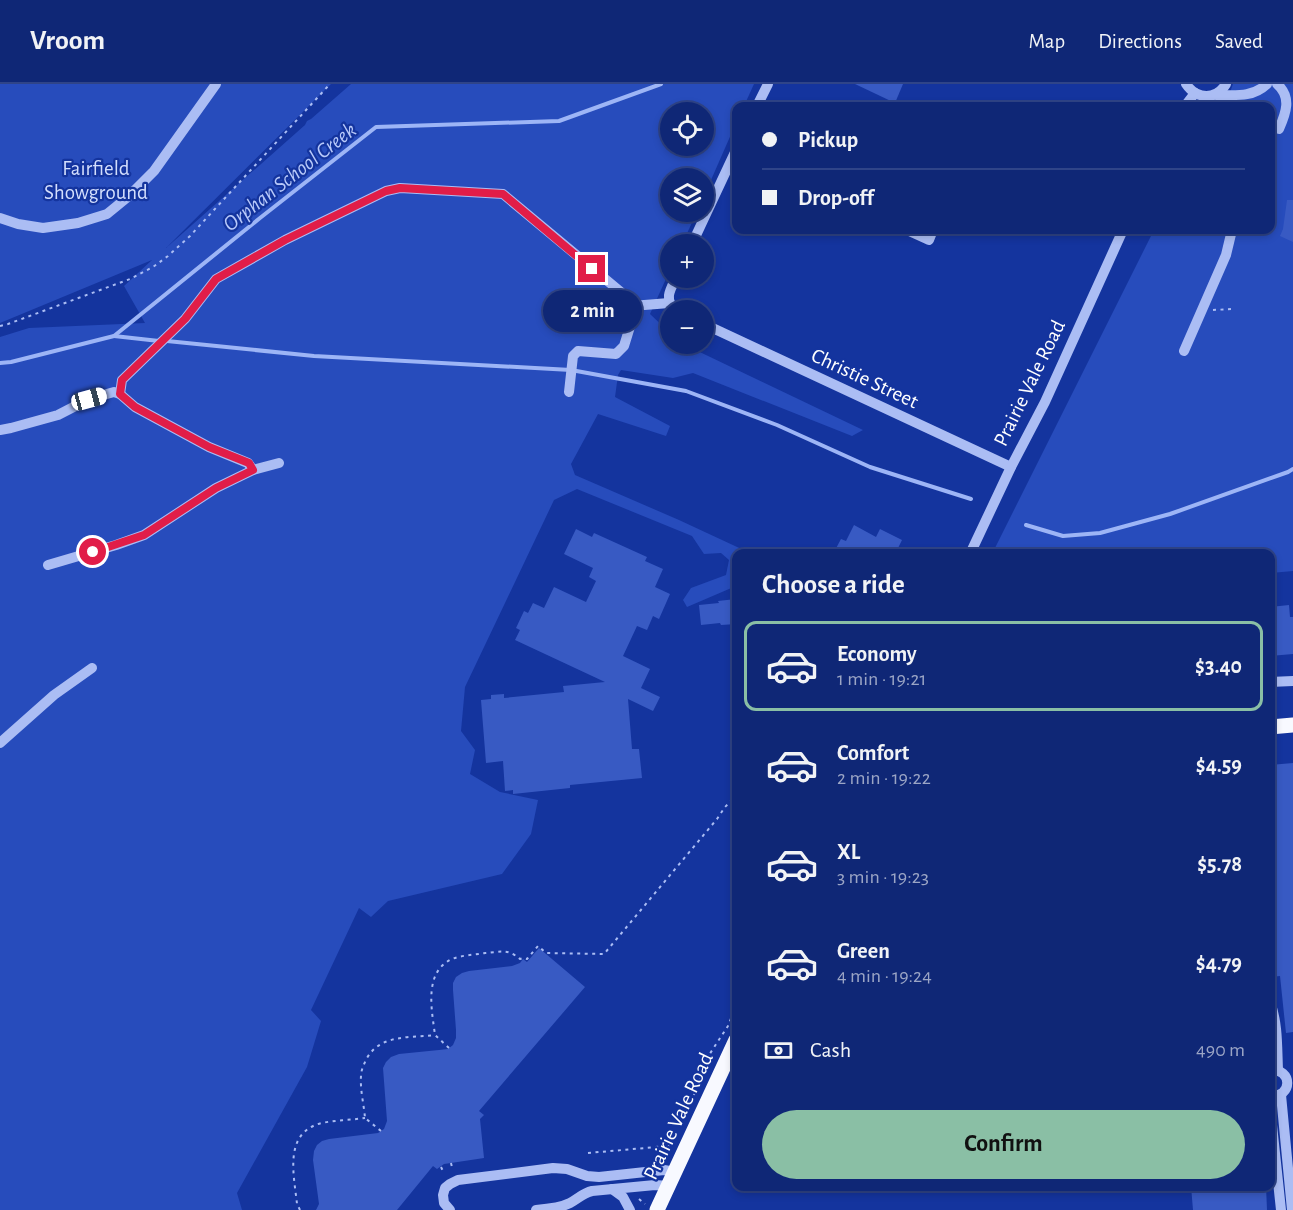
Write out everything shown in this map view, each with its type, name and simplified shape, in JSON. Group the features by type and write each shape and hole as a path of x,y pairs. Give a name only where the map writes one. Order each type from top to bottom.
{"main road":[{"path":"1275,727 1293,725"},
{"name":"Prairie Vale Road","path":"651,1207 668,1186 732,1049"}],"street":[{"path":"0,218 43,228 78,223 107,214 154,171 216,84"},
{"path":"759,102 768,84"},
{"path":"1186,84 1195,93 1209,97 1253,93 1267,84"},
{"path":"1216,95 1227,84"},
{"path":"1277,84 1283,89 1286,104 1279,129"},
{"path":"1188,102 1195,93"},
{"path":"697,234 732,159"},
{"path":"120,394 122,380 185,319 216,279 285,240 386,191 400,188 503,194 627,298 632,306 633,317 624,346 616,354 578,351 573,356 569,392"},
{"path":"916,234 929,240 931,234"},
{"name":"Prairie Vale Road","path":"972,549 1045,402 1122,234"},
{"path":"1184,351 1226,255 1231,234"},
{"path":"632,306 660,307"},
{"name":"Christie Street","path":"714,329 1011,467"},
{"path":"0,430 58,415 89,399 114,392 120,394 135,407 209,447 249,463 253,470"},
{"path":"48,565 144,535 216,488 253,470 279,463"},
{"path":"0,743 54,695 92,668"},
{"path":"1275,682 1293,681"},
{"path":"1275,1070 1285,1075 1288,1084 1287,1088 1276,1096 1292,1210"},
{"path":"1275,1153 1281,1210"},
{"path":"450,1210 444,1203 443,1195 445,1188 458,1180 553,1168 599,1177 664,1170 675,1172"},
{"path":"536,1210 558,1208 592,1191 668,1186"},
{"path":"612,1189 623,1197 630,1210"}],"path":[{"path":"0,326 130,279 168,256 190,236 330,84"},
{"path":"1201,310 1233,309"},
{"path":"449,1048 435,1035 432,988 441,968 451,960 464,956 508,951 520,959 527,959 538,946 546,953 604,954 732,800"},
{"path":"692,1101 709,1055 732,1016"},
{"path":"381,1131 365,1118 360,1074 368,1057 382,1042 435,1035"},
{"path":"300,1210 297,1204 292,1161 298,1139 321,1123 365,1118"},
{"path":"656,1147 657,1164 679,1128"},
{"path":"588,1153 669,1146"},
{"path":"451,1163 452,1167"},
{"path":"441,1167 443,1171"},
{"path":"639,1199 651,1207"}],"green space":[{"name":"Fairfield Showground","path":"0,84 331,84 166,248 351,84 754,84 746,102 732,102 732,132 714,173 714,168 660,168 660,222 692,222 687,234 660,234 660,288 662,288 650,314 660,324 660,354 704,354 863,430 852,436 693,373 673,378 621,370 618,375 615,397 670,426 666,436 598,414 571,464 575,475 741,549 732,549 732,588 687,607 683,600 691,588 726,575 729,560 721,553 704,554 692,536 577,489 554,500 465,687 461,731 475,750 470,774 500,792 538,800 531,834 502,874 388,901 371,917 359,908 311,1010 321,1021 307,1067 237,1193 242,1210 0,1210 0,337 29,328 145,323 124,286 152,260 0,323"},
{"path":"1233,84 1293,84 1293,571 1275,573 1275,549 994,549 1152,234 1275,234 1275,102 1226,102"}],"building":[{"path":"855,84 903,84 895,102"},
{"path":"1287,200 1293,200 1293,242 1280,236"},
{"path":"854,525 876,537 880,529 902,540 898,549 836,549 841,539 846,541"},
{"path":"576,529 592,537 594,533 647,557 645,561 663,569 655,587 670,594 659,619 653,616 647,630 637,626 623,656 650,669 641,688 660,697 653,711 628,699 632,749 639,749 642,778 570,785 570,788 513,794 513,790 505,791 503,761 486,763 481,700 491,699 491,695 504,694 504,698 564,692 563,686 605,682 515,640 520,630 516,628 524,611 528,613 533,603 544,608 554,587 586,602 596,581 589,577 593,568 564,554"},
{"path":"732,599 732,624 701,625 699,605 719,603 718,601"},
{"path":"1289,605 1290,617 1293,617 1293,654 1275,656 1275,606"},
{"path":"1293,763 1293,1032 1286,1033 1280,976 1275,976 1275,765"},
{"path":"539,948 585,987 479,1111 484,1115 480,1119 484,1158 444,1164 437,1169 433,1166 397,1210 316,1210 319,1204 313,1160 317,1145 329,1139 378,1133 384,1129 387,1121 383,1068 391,1057 399,1054 448,1049 453,1045 456,1030 453,983 456,977 469,971 512,966 523,959 527,962"},
{"path":"1191,1191 1266,1191 1267,1210 1193,1210"}],"waterway":[{"name":"Orphan School Creek","path":"0,363 114,336 376,127 559,121 661,84"},
{"path":"114,336 159,341"},
{"path":"167,341 314,356 571,370 686,391 777,425 870,467 971,499"},
{"path":"1026,525 1063,536 1100,533 1170,514 1293,469"}],"route":[{"path":"93,552 144,535 216,488 253,470 249,463 209,447 135,407 120,394 122,380 185,319 216,279 285,240 386,191 400,188 503,194 592,269"}]}
